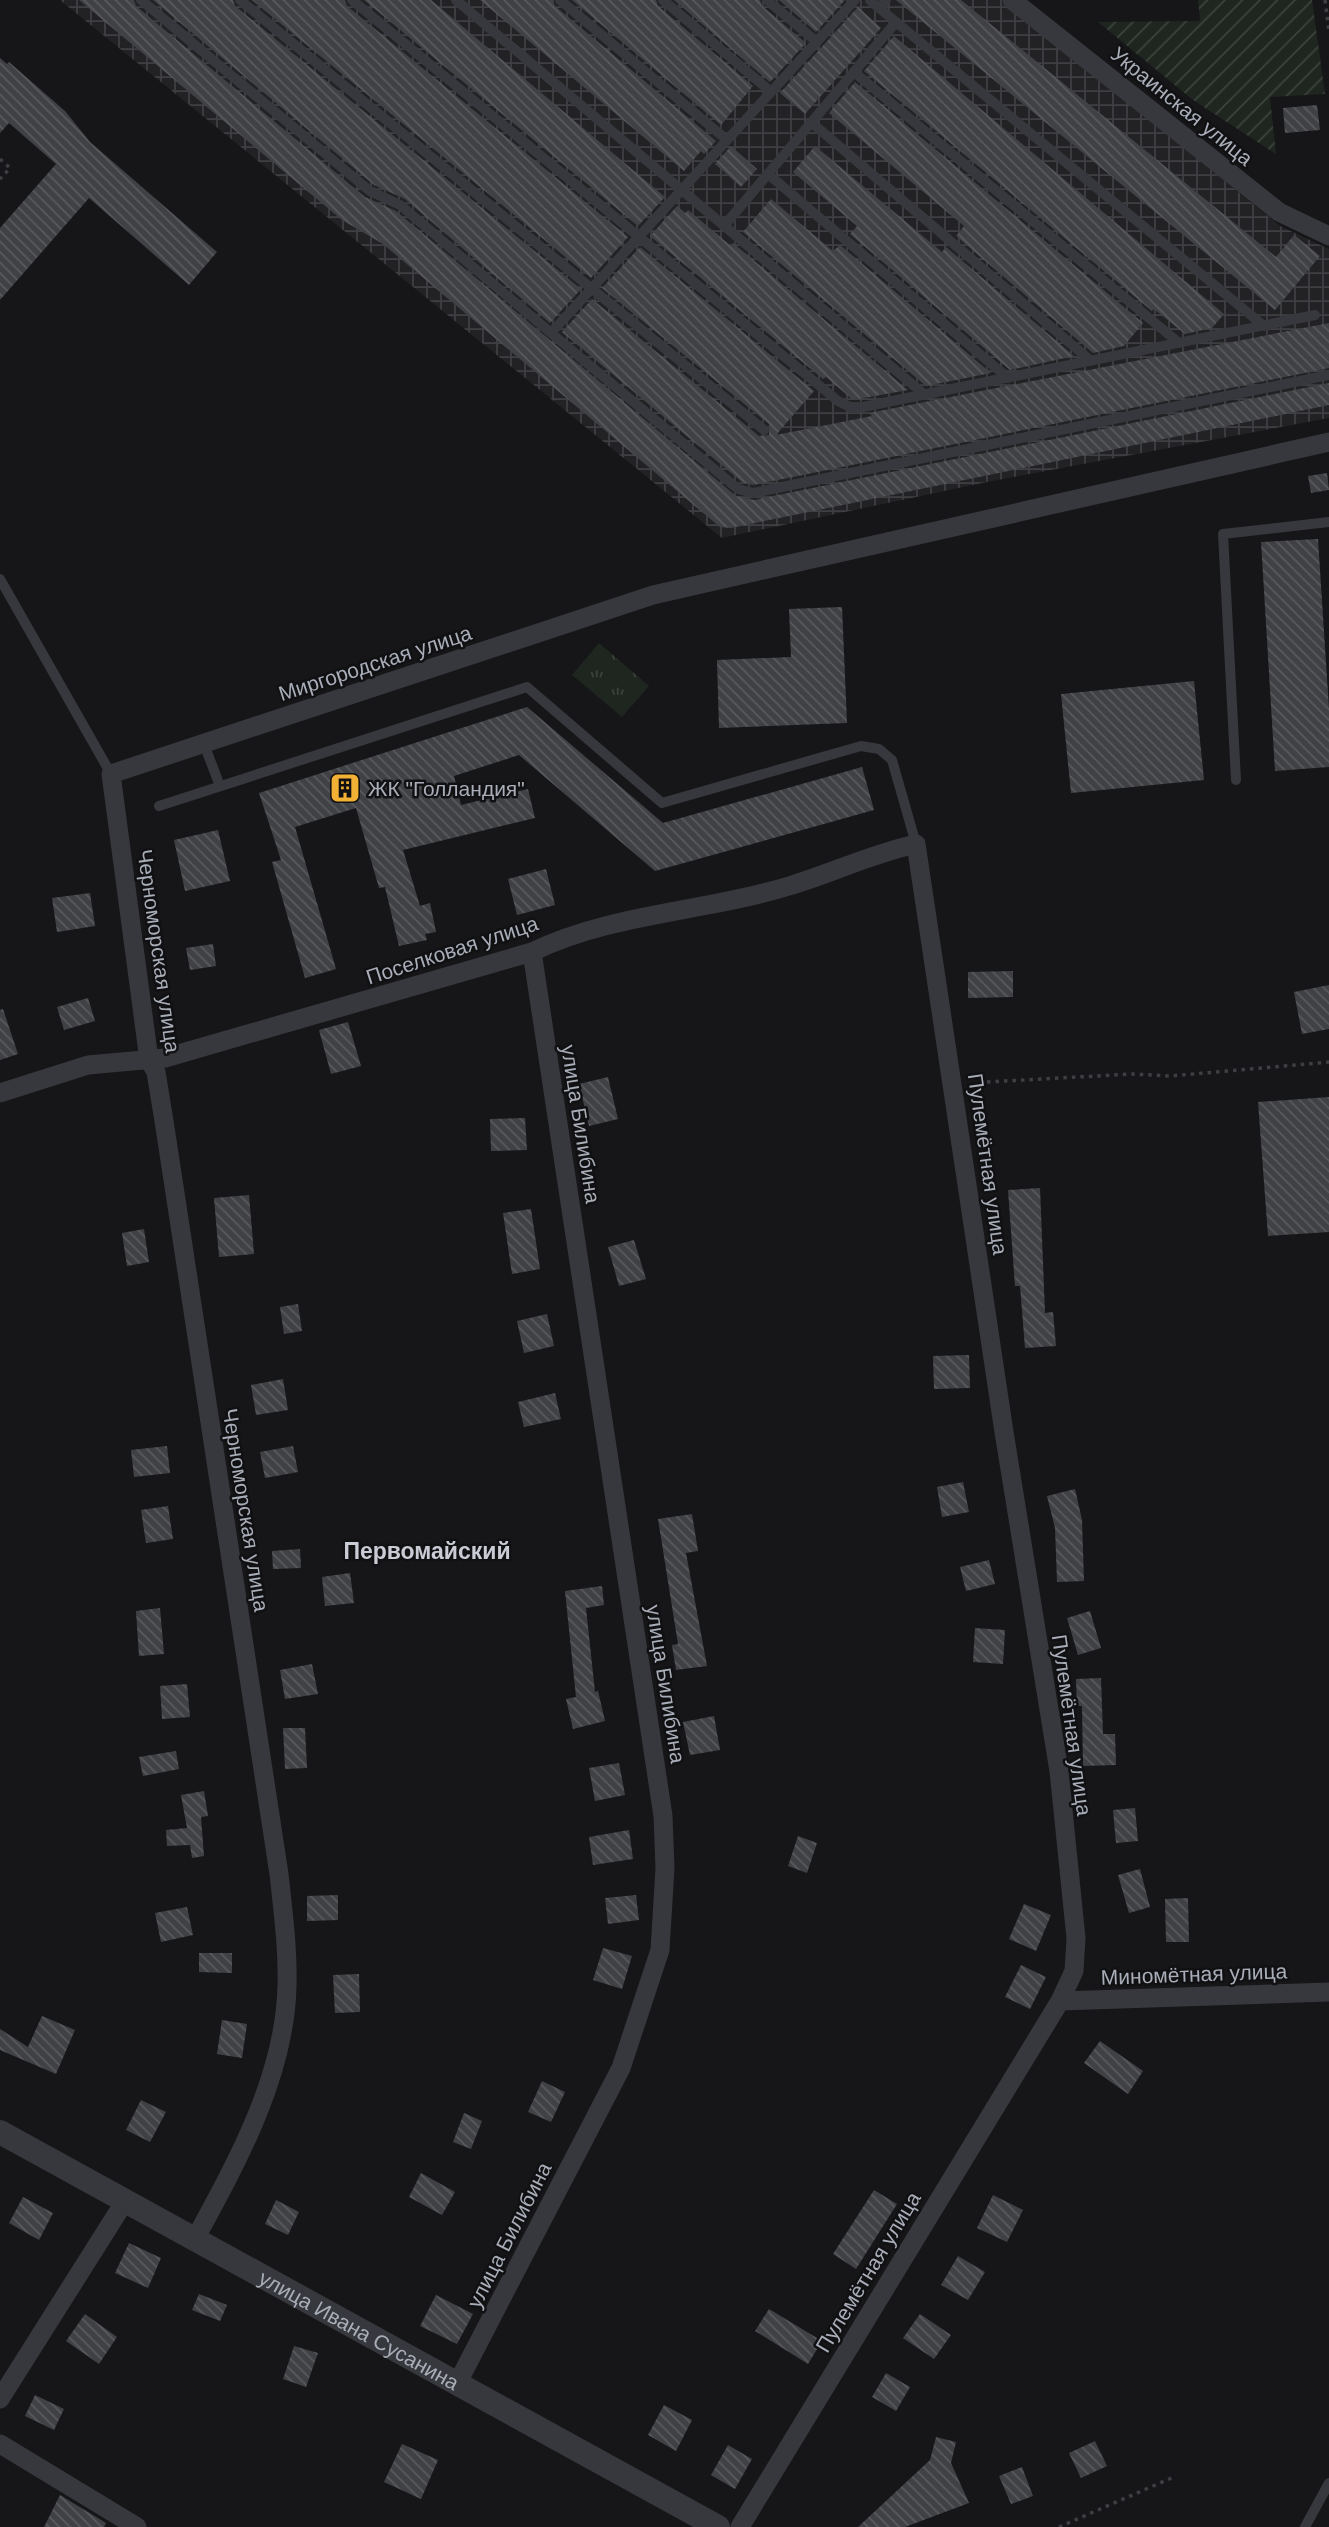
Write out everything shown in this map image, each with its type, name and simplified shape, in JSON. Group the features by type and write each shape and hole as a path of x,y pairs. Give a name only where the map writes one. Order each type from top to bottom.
{"street":[{"name":"Украинская улица","path":"1012,0 1279,212 1329,236"},
{"name":"Миргородская улица","path":"111,774 653,595 1329,442"},
{"name":"Черноморская улица","path":"111,774 149,1060 156,1072 164,1121 279,1874 287,1987 281,2040 262,2100 228,2178 195,2239"},
{"name":"Поселковая улица","path":"0,1093 88,1065 165,1058 532,952 568,934 789,886 877,853 916,845"},
{"name":"Пулемётная улица","path":"740,2527 1060,2001 1074,1971 1076,1938 1059,1771 1006,1446 916,845"},
{"name":"улица Билибина","path":"457,2384 621,2068 660,1950 665,1868 663,1816 532,952"},
{"name":"Миномётная улица","path":"1060,2001 1329,1992"},
{"name":"улица Ивана Сусанина","path":"0,2132 718,2527"},
{"path":"0,2399 125,2201"},
{"path":"0,2444 137,2527"}],"lane":[{"path":"141,0 370,191 400,205 744,493 1329,375"},
{"path":"240,0 764,430"},
{"path":"352,0 838,401 850,407 863,408 1315,315"},
{"path":"456,0 925,395"},
{"path":"560,0 727,140"},
{"path":"663,0 771,92"},
{"path":"767,0 817,42"},
{"path":"551,333 855,0"},
{"path":"870,0 882,4 896,22 1264,326"},
{"path":"724,226 896,22"},
{"path":"854,72 1179,343"},
{"path":"811,123 1091,361"},
{"path":"768,174 1009,378"},
{"path":"1236,780 1223,534 1329,522"},
{"path":"0,579 111,774"},
{"path":"159,806 527,687 662,803 862,746 879,748 892,760 916,845"},
{"path":"204,744 220,786"},
{"path":"1305,2527 1329,2483"}],"path":[{"path":"1325,0 1329,31"},
{"path":"0,159 10,168 0,179"},
{"path":"987,1082 1132,1074 1170,1076 1329,1062"},
{"path":"1059,2527 1176,2476"}],"shaded area":[{"path":"60,0 1003,0 1280,226 1329,249 1329,418 987,482 722,538"}],"green space":[{"path":"1198,0 1312,0 1325,94 1270,97 1276,154 1193,100 1098,22 1200,21"},
{"path":"599,643 649,686 622,717 572,675"}],"building":[{"path":"79,0 134,0 136,6 365,197 396,211 736,496 754,500 1329,383 1329,405 731,528 720,527 383,244 342,220"},
{"path":"153,0 233,0 235,6 581,289 550,323 405,199 374,185"},
{"path":"252,0 345,0 347,6 628,237 591,278"},
{"path":"364,0 431,0 665,197 638,226"},
{"path":"480,0 553,0 555,6 716,141 704,154 701,151 684,171"},
{"path":"572,0 656,0 658,6 753,86 721,125"},
{"path":"674,0 760,0 762,6 806,43 770,82"},
{"path":"779,0 845,0 816,32"},
{"path":"896,0 961,0 1276,257 1294,235 1320,256 1275,310"},
{"path":"858,7 881,28 805,114 780,93"},
{"path":"894,36 1224,314 1212,328 1185,334 1154,309 1152,311 864,71"},
{"path":"0,58 7,64 9,62 65,111 90,142 217,252 189,285 89,198 0,300 0,228 56,164 9,123 0,133"},
{"path":"855,82 1143,323 1124,346 1093,353 956,236 964,226 829,113"},
{"path":"1317,105 1320,130 1285,133 1283,108"},
{"path":"731,146 757,169 741,187 715,164"},
{"path":"815,146 942,252 946,247 1074,356 1010,370 850,234 857,226 793,172"},
{"path":"771,199 833,251 840,245 991,373 926,386 743,232"},
{"path":"677,206 685,213 688,210 731,246 733,243 908,390 853,400 826,377 823,379 650,236"},
{"path":"640,247 814,391 776,435 872,416 869,413 1329,323 1329,368 753,485 742,482 562,332 592,299 759,436 769,435 769,424 602,288"},
{"path":"1327,473 1329,490 1311,493 1308,476"},
{"path":"1318,539 1329,709 1329,767 1275,771 1261,542"},
{"path":"842,607 847,723 719,728 717,660 791,657 789,609"},
{"path":"1194,681 1204,780 1071,793 1061,694"},
{"name":"ЖК \"Голландия\"","path":"527,707 663,823 862,767 874,810 655,871 519,755 454,776 461,805 528,789 535,818 403,850 420,906 430,903 436,932 425,934 427,940 399,946 385,887 379,888 356,808 295,827 336,969 305,978 272,862 281,860 259,793"},
{"path":"218,830 230,881 185,891 174,840"},
{"path":"546,869 555,905 517,915 508,879"},
{"path":"90,893 95,926 57,932 52,898"},
{"path":"213,944 216,966 190,970 186,948"},
{"path":"1013,971 1013,997 968,998 968,972"},
{"path":"1329,985 1329,1029 1302,1034 1294,992"},
{"path":"88,998 95,1021 64,1030 57,1007"},
{"path":"3,1009 18,1054 0,1060 0,1010"},
{"path":"348,1022 361,1066 331,1074 319,1030"},
{"path":"608,1077 618,1119 589,1126 579,1084"},
{"path":"1329,1097 1329,1232 1268,1236 1258,1102"},
{"path":"525,1118 527,1150 491,1151 490,1119"},
{"path":"1040,1188 1045,1313 1053,1312 1056,1346 1025,1348 1020,1286 1015,1286 1008,1190"},
{"path":"249,1195 254,1254 219,1257 214,1198"},
{"path":"531,1209 540,1269 512,1274 503,1213"},
{"path":"144,1229 149,1262 127,1266 122,1233"},
{"path":"634,1240 646,1279 619,1286 608,1247"},
{"path":"298,1304 302,1331 284,1334 280,1307"},
{"path":"547,1314 554,1346 524,1353 517,1321"},
{"path":"969,1355 970,1388 934,1389 933,1356"},
{"path":"283,1379 288,1410 256,1415 251,1385"},
{"path":"555,1393 561,1419 524,1427 518,1402"},
{"path":"167,1446 170,1473 134,1477 131,1450"},
{"path":"293,1446 298,1472 265,1478 260,1452"},
{"path":"963,1482 969,1512 942,1517 937,1487"},
{"path":"1075,1489 1082,1520 1084,1581 1057,1582 1055,1528 1047,1496"},
{"path":"168,1506 173,1539 146,1543 141,1510"},
{"path":"692,1514 698,1551 686,1553 707,1666 676,1670 672,1645 678,1644 658,1519"},
{"path":"300,1549 301,1568 273,1569 272,1551"},
{"path":"989,1560 995,1584 966,1591 960,1567"},
{"path":"350,1573 354,1603 325,1606 322,1577"},
{"path":"602,1586 604,1605 586,1608 595,1692 598,1691 605,1721 573,1729 566,1699 576,1697 565,1591"},
{"path":"160,1608 164,1654 139,1656 136,1611"},
{"path":"1090,1611 1101,1648 1078,1655 1067,1618"},
{"path":"975,1628 1005,1630 1003,1664 973,1662"},
{"path":"312,1664 318,1694 285,1699 280,1670"},
{"path":"1101,1678 1103,1734 1115,1734 1116,1765 1083,1766 1082,1706 1077,1706 1076,1679"},
{"path":"187,1684 190,1717 162,1719 160,1686"},
{"path":"714,1716 720,1750 690,1755 683,1722"},
{"path":"283,1728 305,1728 307,1768 285,1769"},
{"path":"176,1751 179,1769 143,1776 139,1757"},
{"path":"619,1763 625,1795 595,1801 589,1768"},
{"path":"204,1791 208,1816 201,1817 204,1856 192,1858 190,1845 167,1846 166,1830 187,1828 181,1795"},
{"path":"1135,1808 1138,1841 1116,1843 1113,1810"},
{"path":"629,1830 633,1859 593,1865 589,1837"},
{"path":"798,1836 817,1843 807,1873 788,1866"},
{"path":"1140,1869 1150,1907 1129,1913 1118,1875"},
{"path":"338,1895 338,1920 307,1921 307,1896"},
{"path":"636,1895 639,1920 608,1924 605,1898"},
{"path":"1188,1898 1189,1942 1166,1942 1165,1899"},
{"path":"1024,1904 1051,1915 1036,1951 1009,1939"},
{"path":"187,1907 193,1935 161,1942 155,1913"},
{"path":"603,1948 632,1956 622,1989 593,1980"},
{"path":"199,1953 232,1953 232,1973 199,1972"},
{"path":"1021,1965 1046,1977 1030,2009 1005,1997"},
{"path":"359,1974 360,2012 335,2013 333,1975"},
{"path":"42,2016 75,2030 56,2074 0,2050 0,2029 28,2047"},
{"path":"222,2020 247,2024 242,2058 217,2054"},
{"path":"1100,2041 1143,2071 1128,2094 1084,2063"},
{"path":"542,2081 565,2092 551,2122 528,2112"},
{"path":"141,2100 166,2112 150,2142 126,2130"},
{"path":"464,2113 482,2121 471,2149 453,2142"},
{"path":"421,2173 455,2192 442,2215 409,2197"},
{"path":"874,2190 897,2204 856,2269 833,2254"},
{"path":"993,2195 1023,2210 1007,2242 977,2228"},
{"path":"23,2197 53,2213 39,2240 9,2223"},
{"path":"276,2200 299,2212 288,2235 265,2224"},
{"path":"129,2243 161,2258 148,2288 115,2273"},
{"path":"958,2256 985,2272 968,2300 941,2285"},
{"path":"199,2294 227,2305 220,2321 192,2310"},
{"path":"436,2295 473,2314 457,2344 420,2326"},
{"path":"769,2309 822,2341 808,2364 755,2331"},
{"path":"85,2314 117,2337 99,2364 66,2341"},
{"path":"920,2314 951,2335 934,2359 903,2338"},
{"path":"294,2346 318,2353 306,2387 283,2379"},
{"path":"886,2373 910,2387 896,2411 872,2397"},
{"path":"35,2395 64,2409 54,2430 25,2416"},
{"path":"664,2405 692,2420 676,2451 648,2435"},
{"path":"936,2437 956,2442 951,2463 969,2503 905,2527 858,2527 930,2460"},
{"path":"1095,2441 1107,2466 1081,2478 1069,2453"},
{"path":"402,2444 438,2460 421,2499 384,2482"},
{"path":"728,2445 752,2459 735,2489 711,2475"},
{"path":"1022,2467 1033,2496 1011,2504 999,2476"},
{"path":"60,2495 106,2523 104,2527 44,2527"}],"place":[{"name":"ЖК \"Голландия\"","path":"345,788"}],"district":[{"name":"Первомайский","path":"427,1551"}]}
